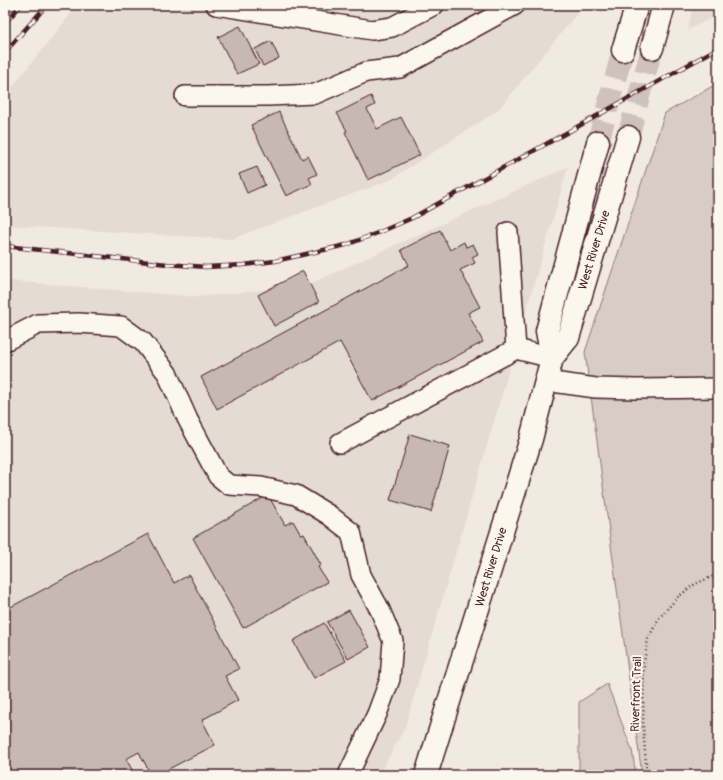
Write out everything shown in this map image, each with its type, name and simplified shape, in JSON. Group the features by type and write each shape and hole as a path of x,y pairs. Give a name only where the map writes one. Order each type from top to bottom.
{"main road":[{"path":"623,50 637,5"},
{"path":"652,48 664,5"},
{"name":"West River Drive","path":"426,775 531,439 552,358 568,338 628,137"},
{"name":"West River Drive","path":"552,358 547,331 598,142"}],"lane":[{"path":"216,5 372,30 392,26 431,6"},
{"path":"185,96 268,96 315,94 366,72 400,68 515,5"},
{"path":"508,232 516,349"},
{"path":"5,342 38,324 79,323 121,326 143,342 167,373 188,420 218,476 229,485 261,487 296,495 329,515 351,532 361,575 380,610 393,641 390,679 377,714 348,775"},
{"path":"340,443 516,349 552,358"},
{"path":"545,381 636,390 718,388"}],"path":[{"name":"Riverfront Trail","path":"647,775 643,728 644,662 648,639 659,618 678,597 695,584 718,574"}],"shaded area":[{"path":"78,5 584,5 497,111 390,180 231,239 5,225 5,96"},
{"path":"693,5 718,5 718,14 688,30"},
{"path":"718,83 718,775 642,775 585,352 665,113"},
{"path":"568,167 405,727 379,775 5,775 5,281 198,297 307,285"},
{"path":"607,684 632,750 636,775 583,775 579,769 579,702"}],"building":[{"path":"240,26 259,64 237,74 218,37"},
{"path":"271,41 279,58 263,66 255,49"},
{"path":"371,96 375,105 367,109 377,129 401,117 420,155 368,180 345,132 347,131 337,113"},
{"path":"279,112 302,159 308,156 317,174 309,178 312,184 286,196 251,125"},
{"path":"257,167 265,185 247,193 239,174"},
{"path":"440,230 450,250 464,242 466,247 473,244 478,254 472,257 475,263 460,270 480,307 468,313 483,342 372,401 340,342 217,409 201,377 409,265 401,250"},
{"path":"303,271 319,302 274,326 258,295"},
{"path":"410,434 450,446 431,512 390,500"},
{"path":"268,495 285,525 293,521 301,535 304,534 321,565 318,567 327,582 243,628 193,538"},
{"path":"148,534 174,583 189,575 239,669 225,676 238,700 202,720 215,745 157,775 151,775 139,752 126,759 135,775 8,775 5,769 5,610"},
{"path":"349,610 370,647 348,659 327,622"},
{"path":"324,623 346,661 314,678 293,641"}],"tunnel":[{"path":"628,137 652,48"},
{"path":"598,142 623,50"}],"railway":[{"path":"5,9 8,5"},
{"path":"5,23 21,5"},
{"path":"5,52 47,5"},
{"path":"5,246 206,267 244,265 275,261 346,245 412,218 718,48"}]}
